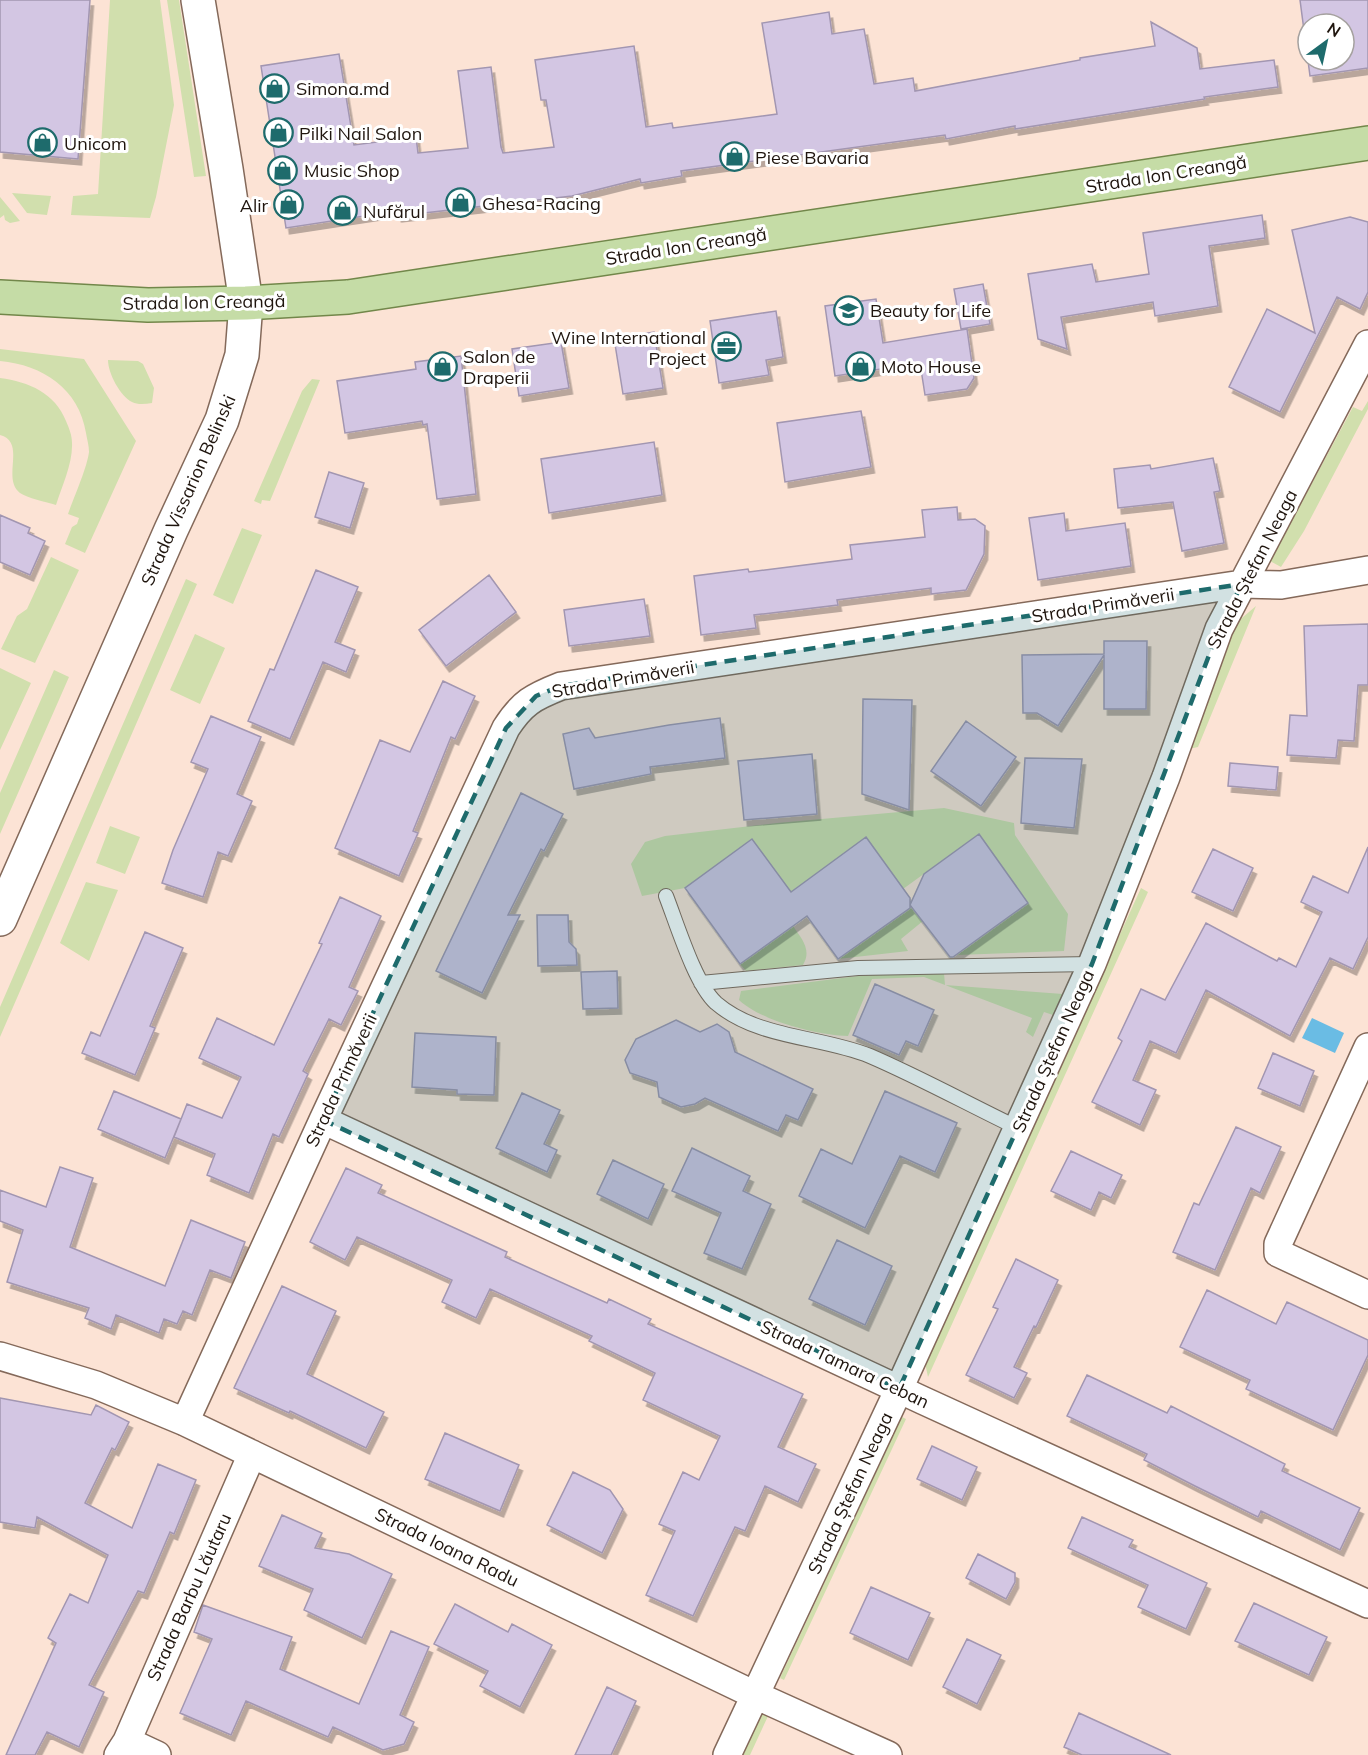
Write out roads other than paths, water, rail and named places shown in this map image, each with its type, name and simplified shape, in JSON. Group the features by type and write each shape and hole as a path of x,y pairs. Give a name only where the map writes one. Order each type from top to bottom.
{"main road":[{"name":"Strada Vissarion Belinski","path":"0,919 115,655 222,420 242,356 246,303 230,189 198,0"},
{"name":"Strada Ion Creangă","path":"0,297 148,305 246,303 348,297 1368,143"}],"street":[{"name":"Strada Ștefan Neaga","path":"728,1755 899,1389 1092,964 1166,777 1219,629 1367,349"},
{"name":"Strada Primăverii","path":"185,1422 322,1120 506,728 518,709 536,696 561,686 1242,584 1281,585 1368,570"},
{"path":"1368,1047 1278,1244 1278,1253 1368,1295"},
{"name":"Strada Tamara Ceban","path":"322,1120 899,1389 1368,1604"},
{"name":"Strada Ioana Radu","path":"0,1356 96,1384 185,1422 755,1695 888,1755"},
{"name":"Strada Barbu Lăutaru","path":"158,1755 122,1748 252,1454"}],"lane":[{"path":"666,896 700,982 716,1002 742,1019 767,1029 870,1056 1018,1128"},
{"path":"700,982 858,968 1092,964"}],"water":[{"path":"1312,1018 1344,1033 1335,1053 1302,1038"}],"place":[{"name":"Simona.md","path":"275,88"},
{"name":"Pilki Nail Salon","path":"278,133"},
{"name":"Unicom","path":"43,143"},
{"name":"Piese Bavaria","path":"734,157"},
{"name":"Music Shop","path":"283,170"},
{"name":"Ghesa-Racing","path":"461,203"},
{"name":"Alir","path":"289,205"},
{"name":"Nufărul","path":"342,211"},
{"name":"Beauty for Life","path":"849,310"},
{"name":"Wine International Project","path":"727,347"},
{"name":"Salon de Draperii","path":"442,366"},
{"name":"Moto House","path":"860,366"}]}
